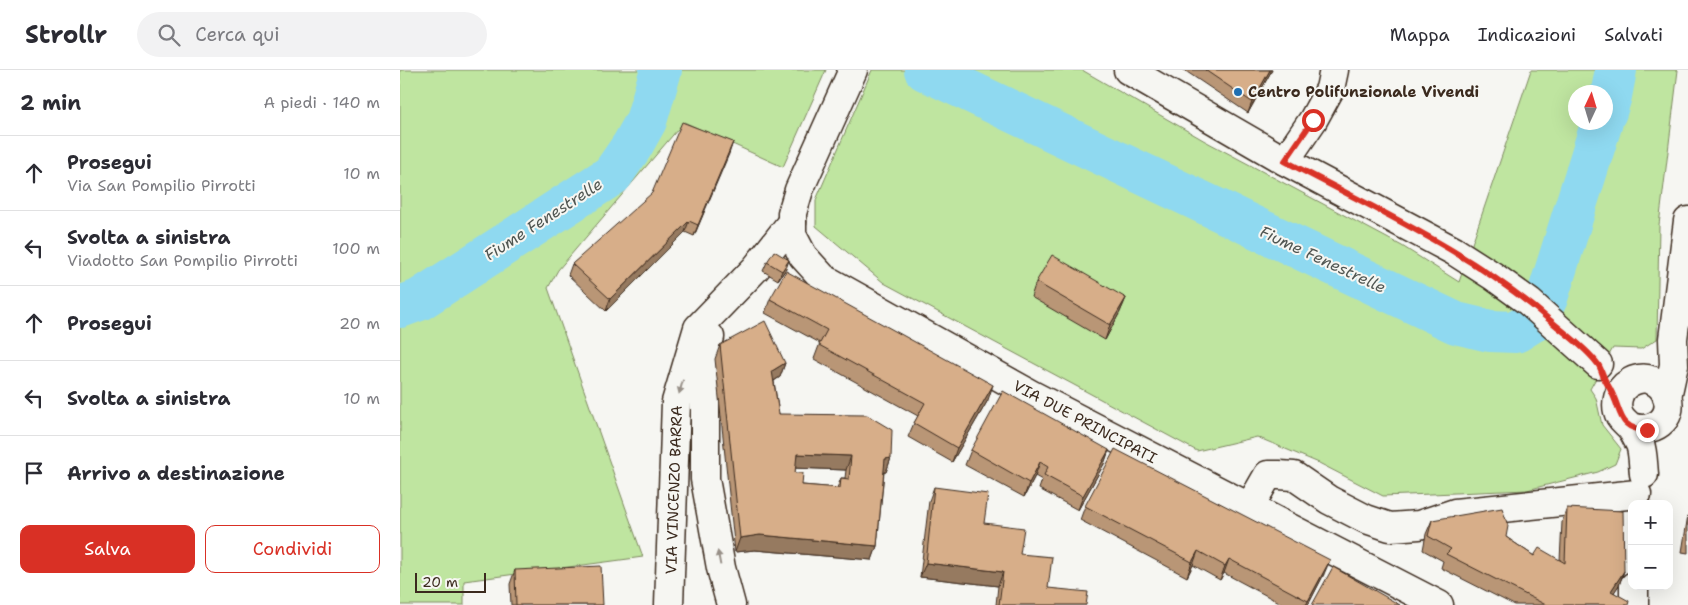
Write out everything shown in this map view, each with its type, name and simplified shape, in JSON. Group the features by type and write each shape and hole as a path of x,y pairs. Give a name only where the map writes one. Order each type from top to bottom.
{"street":[{"name":"VIA DUE PRINCIPATI","path":"853,70 799,190 792,213 792,236 803,256 823,278 1032,395 1432,603"},
{"path":"1128,70 1285,161 1454,251 1529,302 1607,372 1637,380 1650,379 1658,383 1664,389 1667,406 1662,422 1647,430 1639,430 1624,418 1617,399 1626,385 1637,380 1657,364 1673,339"},
{"path":"1152,70 1170,95"},
{"path":"1285,161 1317,113 1330,89 1334,70"},
{"path":"1639,491 1661,444 1674,365 1673,339 1688,221"},
{"name":"VIA VINCENZO BARRA","path":"670,605 676,402 698,328 756,268 792,222"},
{"path":"725,299 705,351 705,479 721,568 730,605"},
{"path":"1596,361 1624,418 1641,446 1639,491"},
{"path":"1250,508 1268,475 1279,474 1294,476 1329,500 1366,519 1390,526 1419,525 1454,513 1639,491"},
{"path":"1634,590 1634,605"}],"green space":[{"path":"400,70 826,70 783,167 684,122 558,270 548,288 643,557 464,581 464,605 400,605"},
{"path":"872,70 1082,70 1205,141 1402,246 1459,282 1531,70 1678,70 1659,225 1657,339 1641,349 1613,348 1590,389 1596,398 1602,425 1621,449 1615,464 1598,472 1527,490 1383,496 1319,463 1257,437 1197,451 884,283 816,226 816,200"}],"building":[{"path":"1205,70 1270,70 1252,102"},
{"path":"682,122 733,142 698,225 689,221 610,299 572,264 652,193"},
{"path":"774,251 789,260 782,271 767,262"},
{"path":"1052,255 1126,298 1110,325 1036,282"},
{"path":"786,271 993,385 957,448 914,423 925,403 819,345 827,330 770,299"},
{"path":"765,321 785,363 772,371 779,414 867,415 892,430 891,458 885,459 877,546 760,535 740,538 720,345","holes":["797,454 851,456 849,479 841,478 840,488 802,485 803,473 795,473"]},
{"path":"1003,391 1109,450 1083,496 1044,475 1048,467 1040,462 1029,483 971,450"},
{"path":"1115,449 1330,560 1308,601 1229,559 1225,566 1198,551 1192,562 1085,506"},
{"path":"934,487 988,494 984,523 1024,528 1020,554 1052,557 1048,588 1088,592 1086,605 999,605 1003,572 926,563"},
{"path":"1502,508 1508,526 1506,537 1534,556 1539,548 1565,563 1567,508 1623,511 1624,571 1611,591 1629,601 1628,605 1546,605 1446,554 1451,549 1428,536 1432,520"},
{"path":"601,566 603,605 516,605 515,570"},
{"path":"1333,567 1400,605 1312,605"}],"waterway":[{"name":"Fiume Fenestrelle","path":"400,307 419,300 612,175 646,121 661,70"},
{"name":"Fiume Fenestrelle","path":"925,70 1456,323 1490,331 1516,332 1537,319 1547,298 1600,130"},
{"name":"Fiume Fenestrelle","path":"1613,86 1616,70"}],"place":[{"name":"Centro Polifunzionale Vivendi","path":"1238,92"}],"route":[{"path":"1313,120 1285,161 1454,251 1529,302 1598,364 1612,393 1619,415 1624,422 1639,430 1647,430"}]}
